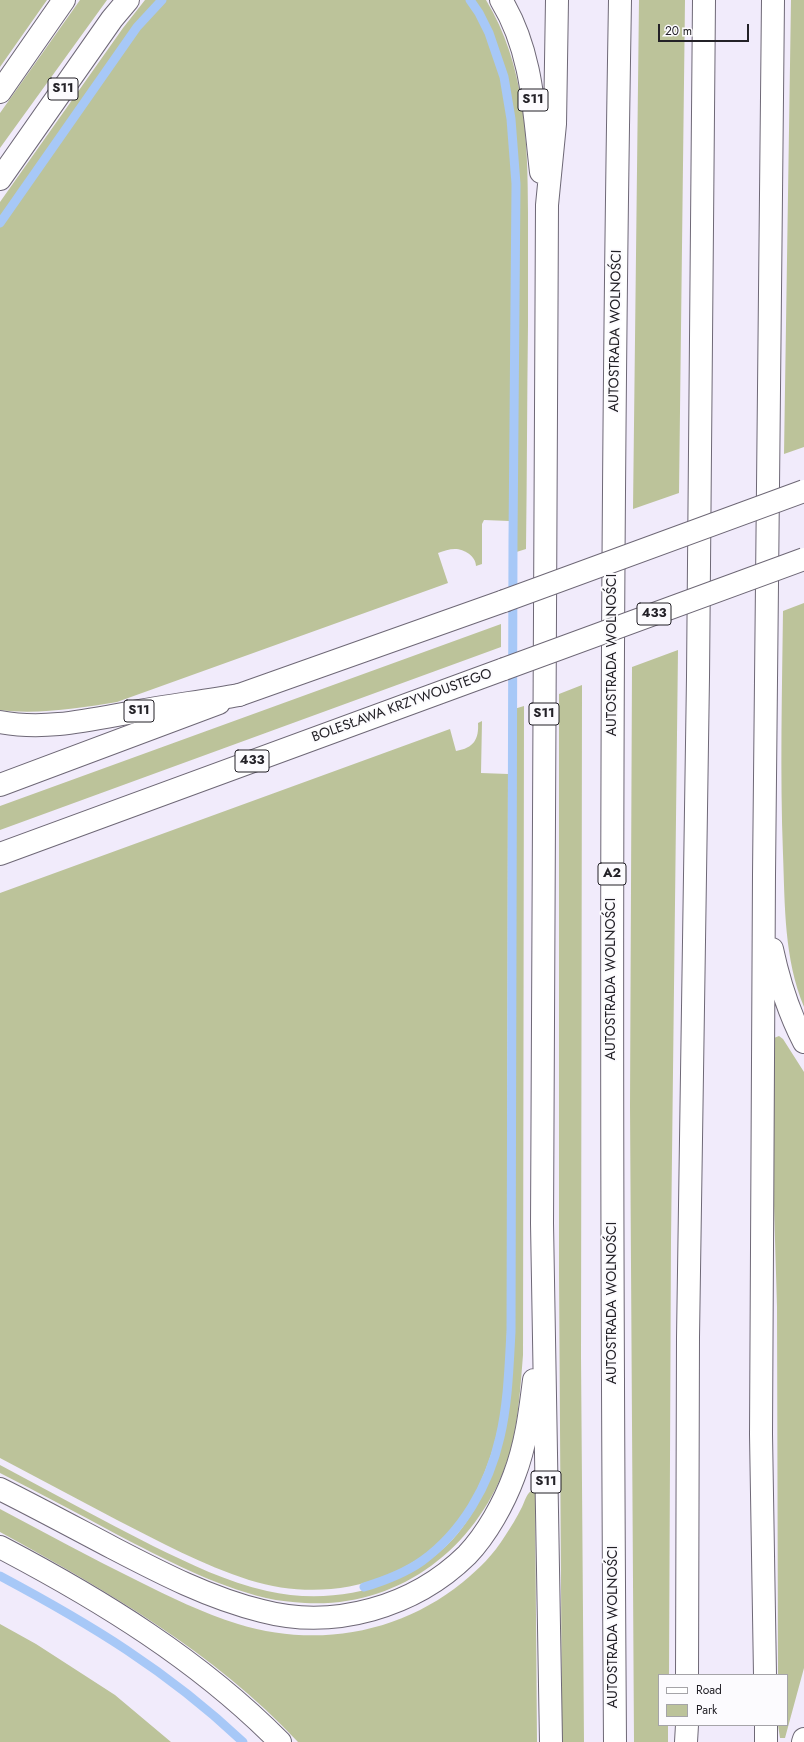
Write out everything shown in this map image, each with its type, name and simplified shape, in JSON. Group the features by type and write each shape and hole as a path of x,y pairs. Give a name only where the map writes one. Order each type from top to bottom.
{"main road":[{"path":"0,92 64,0"},
{"name":"S11","path":"0,179 112,19 128,0"},
{"name":"S11","path":"501,0 517,32 526,59 531,86 540,172 547,205 542,1223 551,1742"},
{"path":"547,205 555,124 557,0"},
{"name":"AUTOSTRADA WOLNOŚCI","path":"615,1742 612,728 620,0"},
{"path":"687,1674 688,1337 698,677 704,0"},
{"path":"765,1674 761,1434 764,874 773,0"},
{"name":"S11","path":"0,722 32,725 69,724 139,711 239,696 804,491"},
{"name":"BOLESŁAWA KRZYWOUSTEGO","path":"0,854 804,559"},
{"path":"0,785 239,696"},
{"path":"764,874 769,928 777,971 790,1011 804,1042"},
{"path":"0,1489 184,1584 226,1601 264,1612 324,1618 348,1615 394,1603 434,1582 468,1554 492,1520 514,1476 525,1439 535,1368 535,1324 542,1223"},
{"path":"0,1547 108,1607 164,1644 207,1677 251,1714 280,1742"},
{"path":"686,1742 687,1726"},
{"path":"766,1726 766,1742"},
{"path":"803,1742 804,1738"}],"green space":[{"path":"0,0 47,0 0,67"},
{"path":"80,0 107,0 0,148 0,113"},
{"path":"145,0 486,0 499,25 509,50 522,103 525,130 528,186 526,549 510,554 509,521 484,520 482,524 482,564 476,566 472,556 458,549 451,549 438,553 448,583 117,702 43,711 28,712 0,710 0,202 123,28"},
{"path":"639,0 685,0 679,493 633,509"},
{"path":"791,0 804,0 804,447 784,454"},
{"path":"804,603 804,1007 797,989 789,951 787,932 784,893 781,763 783,611"},
{"path":"501,624 501,647 0,830 0,806"},
{"path":"678,650 671,1240 669,1674 658,1674 658,1726 668,1726 668,1742 634,1742 630,1106 632,667"},
{"path":"582,685 581,1356 584,1742 562,1742 559,1271 559,694"},
{"path":"524,706 523,1355 516,1426 505,1467 491,1497 473,1525 452,1549 427,1569 400,1585 370,1596 338,1602 290,1602 246,1593 208,1579 134,1543 0,1473 0,1465 153,1546 195,1566 238,1583 267,1591 292,1595 317,1596 342,1594 367,1589 391,1581 413,1570 434,1556 462,1529 484,1492 495,1465 506,1426 511,1386 514,1332 514,709"},
{"path":"482,721 481,773 508,774 507,1331 503,1398 499,1424 493,1449 483,1476 470,1503 455,1527 447,1536 426,1553 404,1567 380,1578 355,1585 329,1589 302,1590 276,1587 249,1580 198,1560 117,1520 0,1458 0,893 450,729 456,751 462,750 474,742 478,734 478,723"},
{"path":"779,1036 783,1039 804,1072 804,1668 785,1738 780,1738 778,1726 788,1726 788,1674 778,1674 777,1307 773,1172 774,1038"},
{"path":"531,1491 535,1494 537,1742 298,1742 231,1680 158,1625 80,1577 0,1532 0,1509 120,1572 199,1610 238,1624 267,1631 297,1635 327,1635 356,1632 384,1624 412,1614 438,1600 469,1577 491,1555 501,1543"},
{"path":"0,1624 36,1644 115,1695 171,1742 0,1742"}],"waterway":[{"path":"0,223 137,27 162,0"},
{"path":"364,1587 394,1576 422,1561 450,1536 472,1506 489,1473 500,1437 505,1411 509,1372 511,1332 513,539 516,184 511,119 504,77 489,33 479,13 470,0"},
{"path":"0,1576 65,1612 127,1650 186,1693 215,1716 243,1742"}]}
